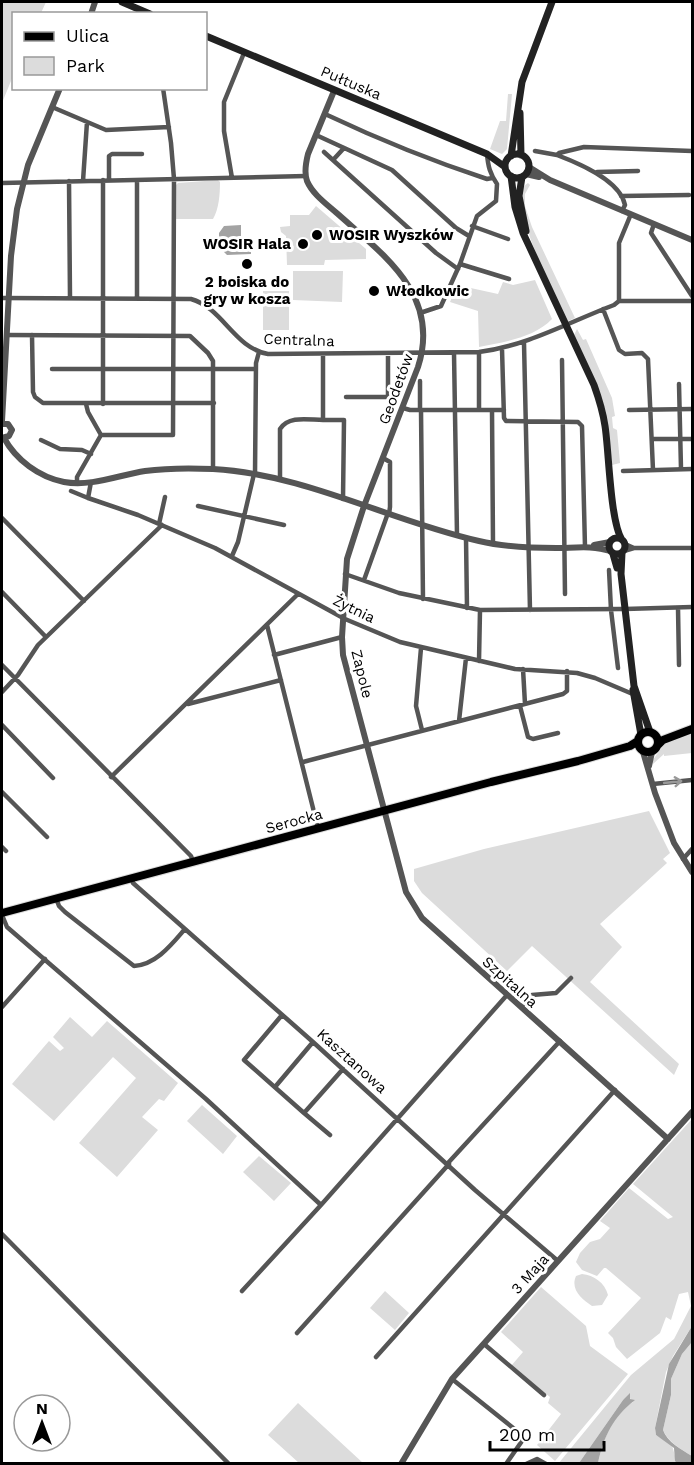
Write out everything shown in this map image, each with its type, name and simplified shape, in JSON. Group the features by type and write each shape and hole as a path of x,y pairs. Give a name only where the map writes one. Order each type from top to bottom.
{"main road":[{"path":"122,2 146,12"},
{"path":"552,2 526,68 520,90 510,157 505,167 511,176 517,218 594,386 602,409 614,510 623,547 621,562 624,609"},
{"name":"Pułtuska","path":"207,36 487,154 505,167"},
{"path":"520,90 521,155 527,161 519,196 531,248"},
{"name":"Pułtuska","path":"487,154 510,157"},
{"path":"510,157 521,155"},
{"path":"511,176 516,178 525,173"},
{"path":"614,510 611,552 618,572 624,609 636,696 639,738 648,750"},
{"path":"611,541 617,538 623,547"},
{"path":"611,552 623,547"},
{"path":"636,696 653,734 648,750"},
{"name":"Serocka","path":"2,914 491,782 593,757 630,746 639,738 653,734 693,729"},
{"name":"Serocka","path":"593,757 648,750 663,740 693,729"}],"street":[{"path":"232,178 224,130 224,102 244,53"},
{"path":"59,90 23,182 5,298 4,423 12,430 4,437 10,449 21,458 43,475 61,482 91,482 147,471 213,469 254,474 280,479 466,538 493,544 528,548 564,548 585,547 611,541"},
{"path":"101,435 173,435 174,179 163,90"},
{"path":"2,183 306,176 307,159 334,91"},
{"path":"52,107 106,130 169,127"},
{"path":"325,114 378,140 429,160 487,179 493,178"},
{"path":"83,180 87,122"},
{"path":"316,135 398,174 456,228 469,236"},
{"path":"557,155 584,147 693,151"},
{"path":"333,160 344,148"},
{"path":"535,151 557,155 597,172 625,201 622,211"},
{"path":"324,152 436,254 459,266 509,279"},
{"path":"110,180 109,156 112,154 142,154"},
{"path":"420,313 441,306 459,266 472,226 481,211 496,201 497,184 487,166 487,154"},
{"path":"597,172 638,171"},
{"path":"525,173 550,180 693,240"},
{"name":"Geodetów","path":"306,176 307,182 316,195 387,258 403,277 414,294 420,313 423,332 422,353 364,506"},
{"path":"103,180 104,404"},
{"path":"137,180 137,298"},
{"path":"69,181 70,298"},
{"path":"621,196 689,195"},
{"path":"619,301 619,243 631,214"},
{"path":"654,224 651,233 693,298"},
{"path":"472,226 508,239"},
{"name":"Centralna","path":"5,298 191,299 202,303 244,343 259,352 272,354 388,354 479,352 502,349 524,343 603,309"},
{"path":"653,470 647,357 642,353 625,354 619,350 603,309 619,301 693,298"},
{"path":"32,335 33,390 41,402 48,404 213,403"},
{"path":"5,336 172,335 191,337 211,356 213,469"},
{"path":"524,343 530,610"},
{"path":"502,349 506,421 581,423 585,547"},
{"path":"232,556 254,474 256,369 259,352"},
{"path":"454,352 457,535"},
{"path":"479,352 479,410"},
{"path":"322,354 323,420"},
{"path":"346,397 388,397 388,354"},
{"path":"562,360 565,594"},
{"path":"52,369 256,369"},
{"path":"420,381 423,599"},
{"path":"679,384 681,469"},
{"path":"86,404 87,411 101,435"},
{"path":"403,408 504,410"},
{"path":"629,410 693,409"},
{"path":"492,410 493,544"},
{"path":"280,479 281,425 291,420 344,420 343,499"},
{"path":"77,483 77,477 101,435"},
{"path":"41,440 60,449 80,450 91,454"},
{"path":"652,440 693,440"},
{"path":"364,580 390,507 390,462 383,458"},
{"path":"623,471 693,469"},
{"path":"88,498 91,482"},
{"name":"Żytnia","path":"71,491 160,524 232,556 343,618 387,638 479,661 523,669 567,671 596,678 636,696"},
{"path":"2,692 15,679 46,637 84,602 160,524 165,497"},
{"path":"198,506 284,525"},
{"name":"Zapole","path":"364,506 347,559 345,573 343,655 385,811"},
{"path":"2,518 84,602"},
{"path":"466,538 467,608"},
{"path":"585,547 611,552"},
{"path":"623,547 693,548"},
{"path":"609,570 618,668"},
{"path":"345,573 399,593 480,610 611,610 693,607"},
{"path":"2,592 46,637"},
{"path":"111,777 298,594"},
{"path":"678,608 679,665"},
{"path":"479,661 480,610"},
{"path":"267,625 318,828"},
{"path":"274,655 342,637"},
{"path":"421,648 416,706 422,730"},
{"path":"459,721 466,658"},
{"path":"2,664 191,856 193,862"},
{"path":"523,669 522,705 528,736 533,739 558,732"},
{"path":"303,762 565,694 567,671"},
{"path":"186,704 281,680"},
{"path":"2,724 53,778"},
{"path":"648,750 653,784 674,843 693,872"},
{"path":"653,784 693,780"},
{"path":"2,792 46,837"},
{"name":"Szpitalna","path":"385,811 402,881 412,904 422,918 668,1139"},
{"path":"683,859 693,849"},
{"name":"Kasztanowa","path":"132,878 134,883 314,1042 475,1190 558,1261"},
{"path":"56,898 59,906 65,912 134,966 141,965 166,951 185,929"},
{"path":"2,914 7,927 206,1099 321,1205"},
{"path":"2,1007 45,959"},
{"path":"521,1007 532,996 556,993 571,978"},
{"path":"242,1291 507,995"},
{"path":"282,1015 244,1060 330,1135"},
{"path":"297,1333 560,1041"},
{"path":"275,1087 314,1042"},
{"path":"304,1113 343,1069"},
{"path":"376,1357 615,1090"},
{"name":"3 Maja","path":"401,1464 452,1379 693,1112"},
{"path":"2,1234 229,1464"},
{"path":"484,1344 543,1395"},
{"path":"452,1379 522,1435 522,1441 506,1464"},
{"path":"526,1464 537,1459 546,1464"}],"green space":[{"path":"2,2 46,2 41,12 12,12 12,78 2,103"},
{"path":"508,94 512,94 507,149 502,154 490,149 500,121 506,121"},
{"path":"218,180 220,182 219,201 213,219 175,219 176,185 178,183"},
{"path":"528,183 530,185 525,194 525,206 532,227 575,318 566,322 537,256 524,217 521,201 522,190"},
{"name":"WOSIR Wyszków","path":"316,206 366,249 366,259 325,260 324,265 287,265 286,236 281,232 280,227 290,226 290,215 309,215"},
{"path":"293,271 343,271 342,302 293,300"},
{"path":"535,280 552,319 536,331 508,341 479,347 478,311 450,302 457,285 498,294 503,282 513,285"},
{"path":"263,291 289,291 289,330 263,330"},
{"path":"577,329 583,340 586,339 612,398 615,416 612,417 613,428 617,430 620,463 612,465 605,409 574,335"},
{"path":"692,734 692,753 664,756 664,754 653,764 652,761 666,742"},
{"path":"649,811 670,853 663,859 667,863 600,924 622,947 590,982 679,1064 674,1075 532,946 507,971 422,893 414,881 414,869 484,849"},
{"path":"70,1017 92,1037 107,1021 178,1083 164,1101 159,1099 142,1117 158,1130 117,1177 79,1143 136,1078 113,1057 54,1121 12,1084 49,1041 60,1051 64,1048 53,1037"},
{"path":"202,1105 237,1136 223,1154 187,1121"},
{"path":"692,1119 692,1326 666,1372 655,1428 656,1435 672,1445 675,1456 678,1448 687,1456 676,1460 677,1463 598,1463 614,1421 633,1402 629,1397 623,1400 579,1463 558,1464 631,1375 674,1339 691,1306 688,1292 679,1294 671,1320 666,1317 660,1333 627,1359 616,1347 613,1338 608,1333 641,1298 606,1268 597,1276 582,1270 576,1262 580,1253 590,1242 600,1239 610,1228 600,1221 629,1188 668,1219 673,1217 633,1184"},
{"path":"259,1156 291,1183 274,1201 243,1172"},
{"path":"582,1274 602,1283 608,1295 602,1305 592,1306 578,1294 575,1286 576,1276"},
{"path":"541,1287 586,1326 590,1346 628,1374 555,1461 537,1445 561,1414 548,1403 550,1397 511,1366 523,1352 501,1332"},
{"path":"385,1291 409,1313 395,1330 370,1308"},
{"path":"692,1342 692,1456 672,1442 663,1430 671,1395 671,1379 682,1354"},
{"path":"298,1403 363,1463 299,1463 268,1435"}],"shaded area":[{"path":"241,225 241,250 251,250 251,254 227,255 219,247 219,233 224,226"},
{"path":"692,1326 692,1342 682,1354 671,1379 671,1395 663,1430 671,1442 692,1456 692,1463 677,1463 674,1448 656,1435 655,1428 669,1364"},
{"path":"630,1393 630,1399 635,1400 627,1406 610,1428 598,1463 579,1463 623,1400"}],"place":[{"name":"WOSIR Wyszków","path":"317,235"},
{"name":"WOSIR Hala","path":"303,244"},
{"name":"2 boiska do gry w kosza","path":"247,264"},
{"name":"Włodkowic","path":"374,291"}]}
